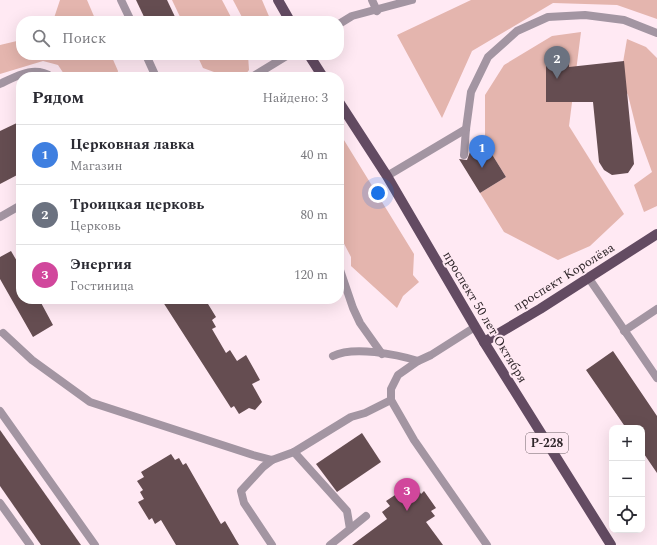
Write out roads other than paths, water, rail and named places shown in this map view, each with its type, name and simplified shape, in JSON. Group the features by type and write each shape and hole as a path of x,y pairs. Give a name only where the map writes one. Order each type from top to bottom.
{"main road":[{"path":"278,0 287,16"},
{"path":"312,60 320,72"},
{"name":"проспект 50 лет Октября","path":"344,110 387,176 484,342 611,545"},
{"name":"проспект Королёва","path":"484,342 657,234"}],"lane":[{"path":"121,0 128,16"},
{"path":"372,0 377,11"},
{"path":"344,21 352,16 377,11 412,0"},
{"path":"464,155 471,92 488,57 517,32 548,17 585,15 624,20 657,32"},
{"path":"148,60 154,72"},
{"path":"260,72 280,60"},
{"path":"25,72 46,72"},
{"path":"0,84 16,76"},
{"path":"387,176 466,129"},
{"path":"0,217 16,208"},
{"path":"588,277 657,378"},
{"path":"344,280 358,318 382,354"},
{"path":"624,330 657,309"},
{"path":"476,328 431,355 418,361 398,375 391,389 391,400 414,440 487,545"},
{"path":"3,332 32,360 90,402 272,460"},
{"path":"333,356 346,351 402,356 418,361"},
{"path":"272,545 244,503 241,490 262,467 272,460 294,452 351,417 365,413 391,400"},
{"path":"0,411 95,545"},
{"path":"294,452 347,511 350,529"},
{"path":"0,503 30,545"},
{"path":"330,545 366,516"}],"place":[{"name":"Троицкая церковь","path":"557,79"},
{"name":"Церковная лавка","path":"482,168"},
{"name":"Энергия","path":"407,511"}]}
